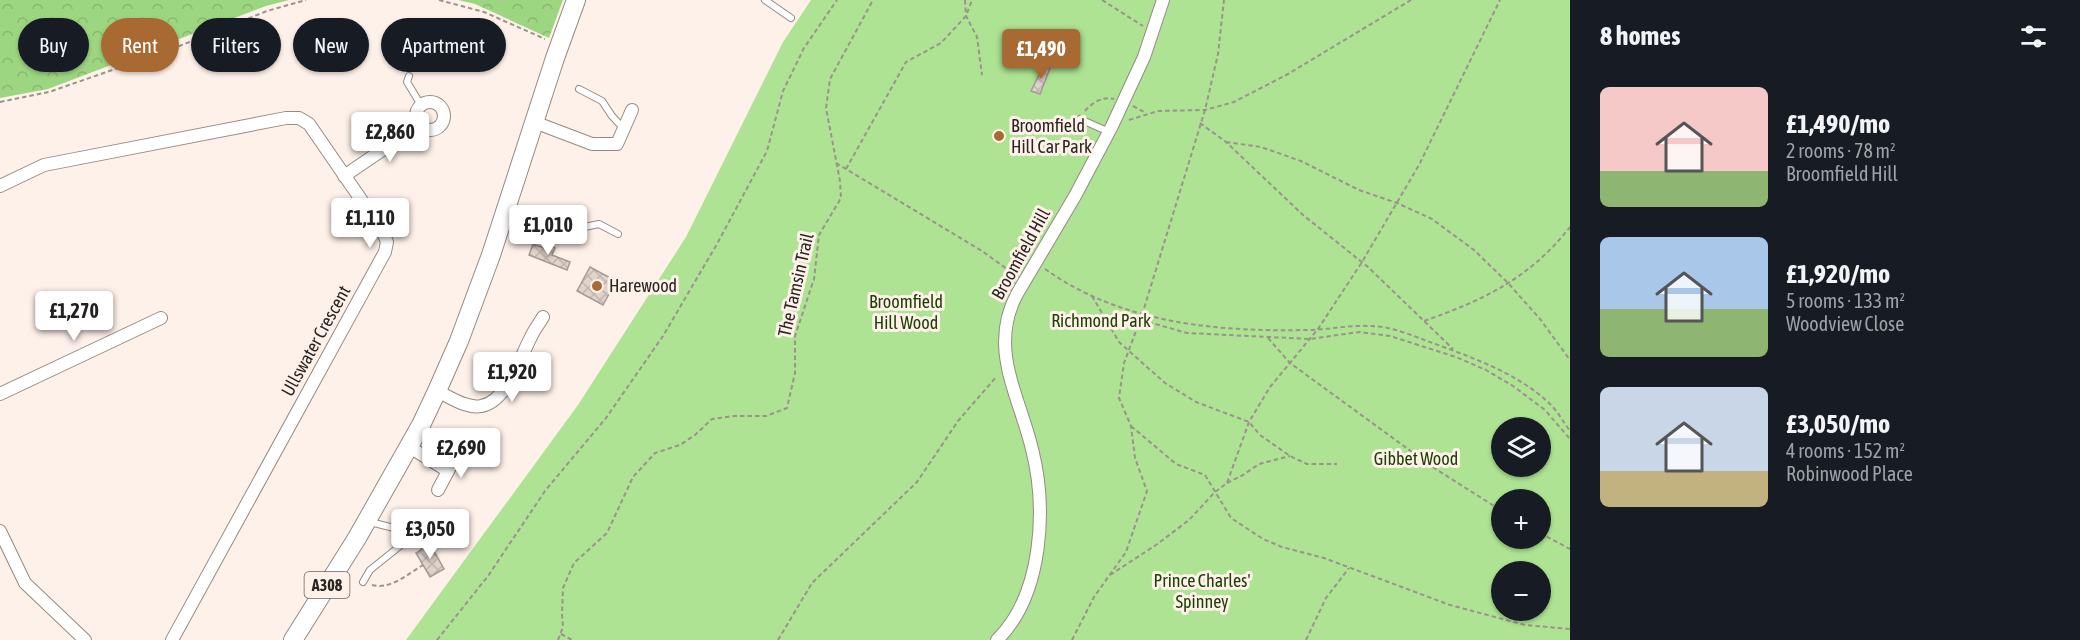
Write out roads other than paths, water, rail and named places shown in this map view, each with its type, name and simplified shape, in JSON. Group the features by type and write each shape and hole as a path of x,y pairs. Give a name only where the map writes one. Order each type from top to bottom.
{"main road":[{"name":"A308","path":"292,640 366,521 437,391 473,305 576,0"}],"street":[{"name":"Broomfield Hill","path":"997,640 1010,627 1030,584 1040,518 1039,479 1007,365 1004,345 1006,321 1010,307 1024,281 1075,196 1110,129 1144,57 1163,0"},
{"path":"430,102 439,104 444,112 444,119 439,127 426,130 419,125 416,115 421,105 430,102"},
{"path":"536,117 592,144 617,144 632,110"},
{"name":"Ullswater Crescent","path":"0,186 45,165 286,118 299,118 309,124 382,230 387,242 385,252 172,640"},
{"path":"344,176 419,125"},
{"path":"437,391 470,406 489,404 505,388 543,317"},
{"path":"0,394 161,318"},
{"path":"408,446 448,471"},
{"path":"438,490 457,454"},
{"path":"0,531 25,583 85,640"}],"lane":[{"path":"765,0 791,18"},
{"path":"409,76 407,82 421,105"},
{"path":"579,89 602,101 612,117 624,129"},
{"path":"1080,119 1110,129"},
{"path":"504,213 575,229 599,224 618,234"},
{"path":"363,582 370,570 400,546 402,537 398,529 366,521"}],"place":[{"name":"Broomfield Hill Car Park","path":"999,136"},
{"name":"Harewood","path":"597,286"}],"park label":[{"name":"Broomfield Hill Wood","path":"906,312"},
{"name":"Richmond Park","path":"1101,321"},
{"name":"Gibbet Wood","path":"1416,459"},
{"name":"Prince Charles' Spinney","path":"1202,591"}]}
